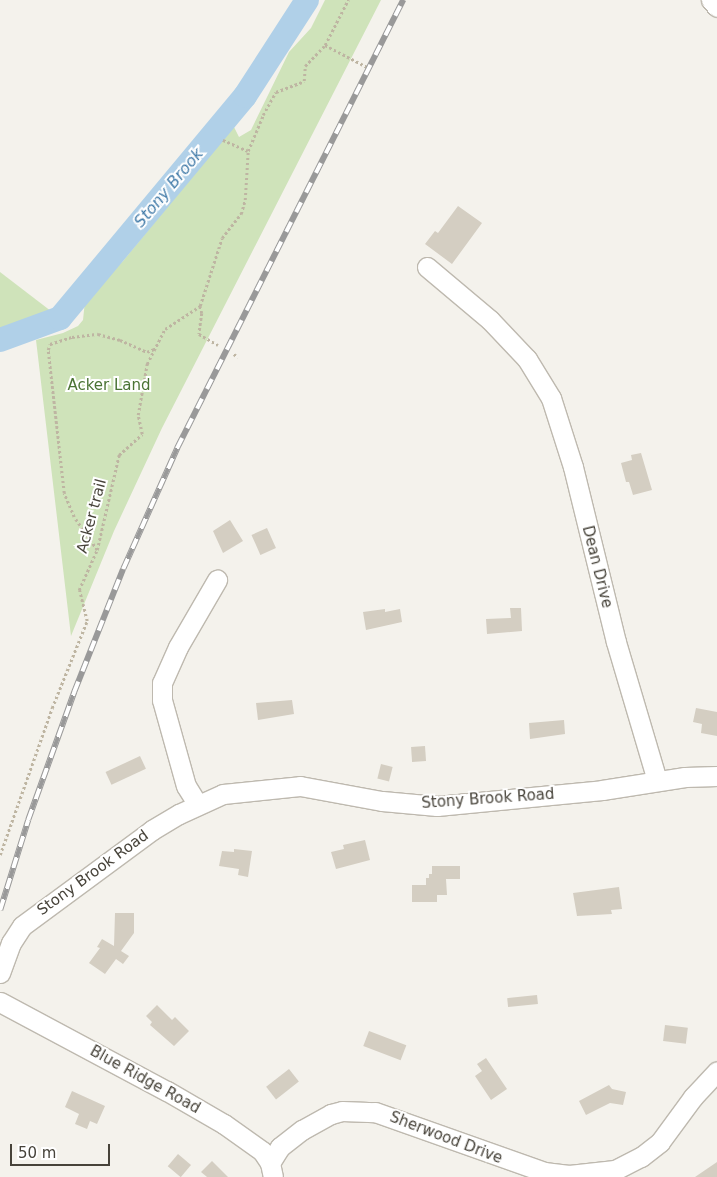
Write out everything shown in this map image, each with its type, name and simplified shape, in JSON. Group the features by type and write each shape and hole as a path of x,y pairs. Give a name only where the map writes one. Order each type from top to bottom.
{"street":[{"path":"711,0 717,7"},
{"name":"Dean Drive","path":"427,267 490,320 527,359 551,398 573,467 616,642 657,780"},
{"path":"198,805 186,786 162,700 162,683 178,647 216,580"},
{"name":"Stony Brook Road","path":"0,973 11,943 22,926 152,830 223,794 300,786 382,801 437,806 602,790 657,780 717,776"},
{"name":"Blue Ridge Road","path":"0,1002 196,1107 262,1151 271,1170"},
{"name":"Sherwood Drive","path":"271,1170 280,1147 302,1130 331,1114 342,1111 375,1112 544,1172 569,1175 615,1170 641,1157 660,1142 693,1097 717,1071"}],"path":[{"path":"218,345 200,334 202,313 200,306 222,238 241,214 245,200 248,151 276,92 304,81 305,66 325,45 348,0"},
{"path":"325,45 369,68"},
{"path":"223,140 248,151"},
{"name":"Acker trail","path":"0,854 52,708 87,621 79,590 97,550 119,455 142,434 138,415 147,364 165,329 200,306"},
{"path":"97,550 74,517 64,493 60,441 48,350 50,344 72,337 98,334 120,340 146,352 154,349"},
{"path":"234,354 238,357"}],"green space":[{"name":"Acker Land","path":"325,0 381,0 162,428 114,531 71,636 36,340 63,333 78,326 83,320 85,301 123,261 173,200 219,134 230,126 234,127 239,137 251,130 289,52 311,28"},
{"path":"0,272 60,318 0,340"}],"building":[{"path":"458,206 482,223 452,264 425,244 435,231 438,233"},
{"path":"641,453 652,490 633,495 629,482 626,482 621,463 632,460 631,455"},
{"path":"230,520 243,541 223,553 213,531"},
{"path":"267,528 276,548 260,555 251,535"},
{"path":"510,608 521,608 522,631 487,634 486,619 511,618"},
{"path":"385,609 385,612 400,609 402,622 366,630 363,612"},
{"path":"292,700 294,714 258,720 256,703"},
{"path":"696,708 717,712 717,736 701,733 702,724 693,722"},
{"path":"564,720 565,734 530,739 529,723"},
{"path":"425,746 426,761 412,762 411,747"},
{"path":"140,756 146,769 111,785 106,772"},
{"path":"381,764 393,767 389,781 377,779"},
{"path":"365,840 370,860 336,869 331,852 344,849 343,845"},
{"path":"234,849 252,851 248,877 238,875 239,869 219,866 222,851 234,852"},
{"path":"432,866 460,866 460,879 446,879 447,895 437,895 437,902 412,902 412,885 426,885 426,878 429,878 429,874 432,874"},
{"path":"619,887 622,909 611,910 612,914 577,916 573,893"},
{"path":"115,913 134,913 134,933 121,951 129,956 123,964 116,959 105,974 89,963 100,948 97,947 102,939 114,946"},
{"path":"537,995 538,1004 508,1007 507,998"},
{"path":"157,1005 172,1020 175,1017 189,1031 174,1046 150,1025 152,1022 146,1016"},
{"path":"665,1025 688,1028 686,1044 663,1041"},
{"path":"369,1031 406,1045 401,1060 363,1046"},
{"path":"486,1058 507,1089 491,1100 475,1076 482,1071 477,1064"},
{"path":"289,1069 299,1082 276,1099 266,1087"},
{"path":"609,1085 612,1089 626,1092 623,1105 610,1103 586,1115 579,1101"},
{"path":"72,1091 105,1106 97,1124 90,1121 87,1129 75,1124 79,1114 65,1107"},
{"path":"178,1154 191,1165 181,1177 168,1166"},
{"path":"212,1161 228,1177 207,1177 201,1172"},
{"path":"717,1162 717,1177 695,1177"}],"waterway":[{"name":"Stony Brook","path":"0,340 60,318 245,96 307,0"}],"railway":[{"path":"0,910 28,820 74,692 123,569 177,448 403,0"}]}
